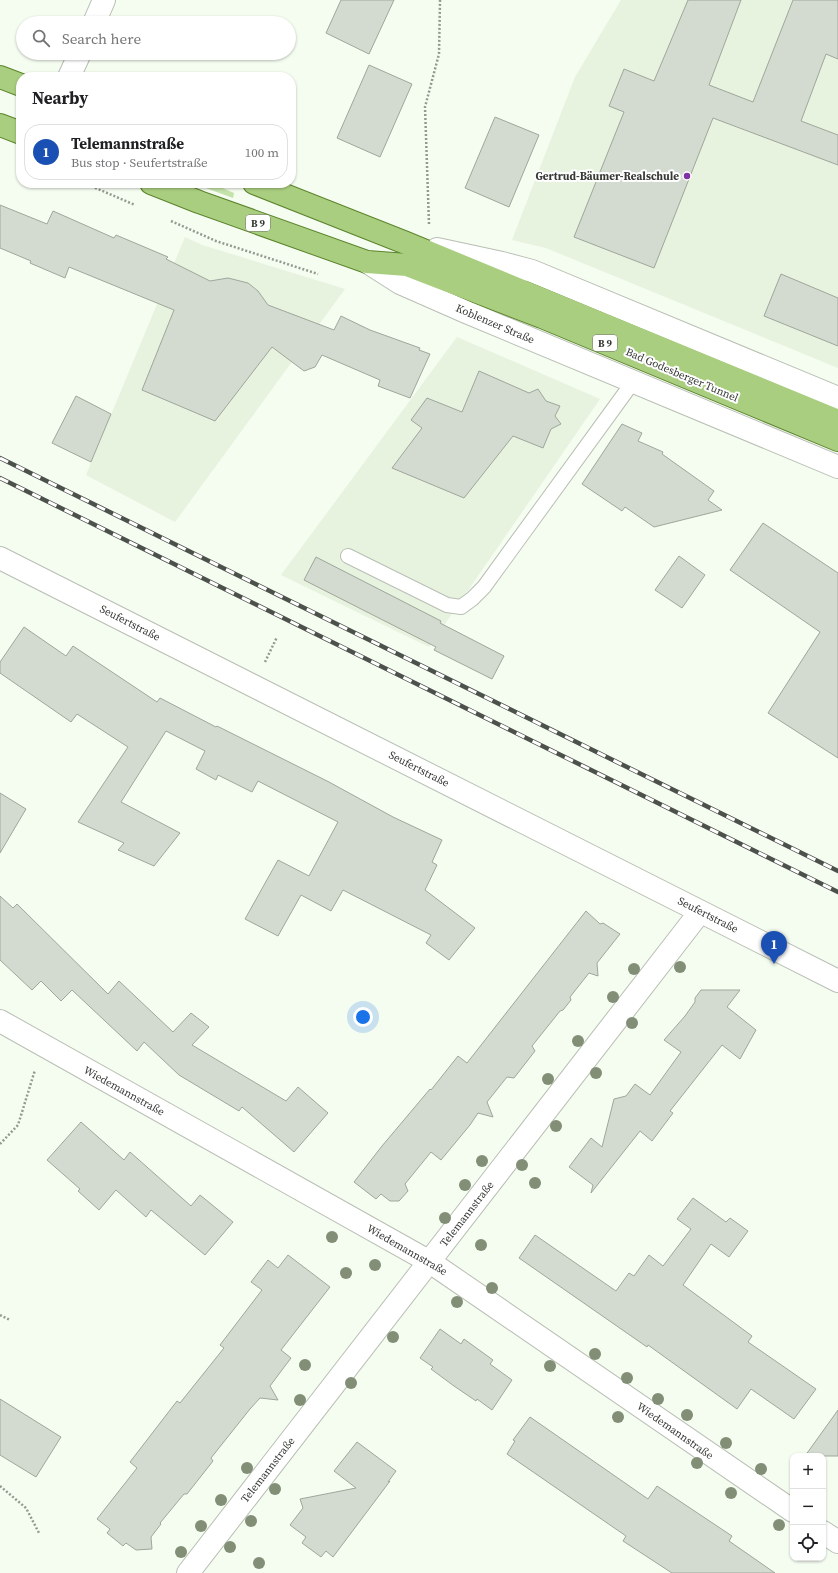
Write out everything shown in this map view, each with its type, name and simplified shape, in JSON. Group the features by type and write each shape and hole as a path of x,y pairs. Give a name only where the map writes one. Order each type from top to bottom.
{"main road":[{"path":"0,76 16,83"},
{"name":"Koblenzer Straße","path":"164,188 367,262"},
{"name":"B 9","path":"267,188 406,243"},
{"name":"Bad Godesberger Tunnel","path":"406,243 838,421"},
{"name":"Bad Godesberger Tunnel","path":"367,262 407,265 542,317 838,440"}],"street":[{"path":"97,16 104,0"},
{"path":"71,72 77,60"},
{"path":"406,243 502,263 532,271 838,398"},
{"name":"Koblenzer Straße","path":"367,262 400,283 838,467"},
{"name":"Seufertstraße","path":"0,558 838,981"},
{"name":"Telemannstraße","path":"188,1573 700,912"},
{"name":"Wiedemannstraße","path":"0,1021 430,1262 790,1510"},
{"path":"826,1534 838,1542"}],"lane":[{"path":"348,556 447,605 461,607 484,587 633,382"}],"path":[{"path":"429,227 425,107 439,54 440,0"},
{"path":"0,1144 18,1125 42,1045"},
{"path":"0,1315 10,1320"},
{"path":"0,1486 26,1508 39,1533"}],"shaded area":[{"name":"Gertrud-Bäumer-Realschule","path":"621,0 838,0 838,368 546,248 512,240 575,77"},
{"path":"185,237 202,245 345,289 175,522 86,475"},
{"path":"457,337 600,399 429,647 281,575"}],"green space":[{"path":"206,188 222,188 234,193 233,198"}],"building":[{"path":"341,0 394,0 369,54 326,33"},
{"path":"688,0 741,0 709,85 753,102 793,0 838,0 838,59 826,54 801,121 838,135 838,165 713,118 654,268 574,237 624,112 609,106 624,69 654,81"},
{"path":"369,65 412,84 380,157 337,138"},
{"path":"495,117 539,135 509,207 465,188"},
{"path":"0,205 47,224 53,211 114,238 116,235 168,257 166,259 210,281 228,278 248,283 258,291 268,305 334,330 341,316 370,330 420,348 419,350 430,354 410,398 378,386 380,380 322,355 315,367 304,371 272,347 215,421 142,390 174,310 69,267 65,278 0,248"},
{"path":"781,274 838,298 838,346 764,316"},
{"path":"479,371 529,393 538,389 546,401 560,406 555,416 561,424 551,429 543,448 513,436 464,498 392,468 422,428 411,420 427,398 462,412"},
{"path":"76,396 111,414 91,462 52,443"},
{"path":"622,424 642,433 638,441 663,452 662,454 714,491 708,500 722,510 654,527 625,507 622,511 582,484"},
{"path":"763,523 838,573 838,758 768,713 820,632 730,570"},
{"path":"679,556 705,575 682,608 655,590"},
{"path":"316,557 441,621 440,623 504,656 492,679 434,650 436,647 304,580"},
{"path":"24,627 66,656 73,646 157,702 160,698 329,782 393,817 442,840 432,862 437,865 425,890 475,928 449,960 426,943 431,935 343,890 331,911 301,895 278,936 245,919 278,860 309,876 338,822 258,781 252,792 218,775 216,780 196,769 205,751 166,731 121,802 180,833 154,866 118,850 124,843 78,822 128,747 77,714 71,722 0,673 0,662"},
{"path":"0,793 26,809 0,853"},
{"path":"0,896 13,908 17,904 108,994 119,981 173,1032 191,1013 209,1027 192,1045 286,1101 298,1087 328,1113 294,1152 242,1107 239,1111 179,1075 144,1042 137,1051 72,990 61,1001 41,981 32,990 0,960"},
{"path":"586,911 600,924 603,923 620,934 597,963 598,976 589,973 570,997 571,1000 563,1010 560,1011 532,1046 535,1051 514,1078 507,1077 487,1102 493,1117 478,1113 441,1160 431,1152 405,1184 408,1191 399,1201 390,1201 381,1194 376,1199 354,1182 382,1146 430,1089 431,1090 458,1056 467,1063"},
{"path":"701,990 740,990 727,1007 756,1030 740,1059 722,1045 670,1111 673,1113 652,1141 640,1131 591,1193 593,1185 569,1167 591,1138 602,1147 614,1099 626,1096 635,1084 650,1095 681,1052 664,1040 685,1016"},
{"path":"81,1122 124,1160 130,1152 191,1206 200,1195 233,1222 205,1255 151,1210 146,1217 116,1190 99,1210 78,1191 80,1189 47,1160"},
{"path":"693,1198 726,1222 730,1218 748,1231 729,1257 711,1244 683,1285 752,1336 748,1342 816,1389 794,1419 751,1389 737,1409 648,1345 647,1347 519,1258 535,1235 616,1291 629,1273 634,1276 649,1255 663,1266 691,1229 677,1219"},
{"path":"288,1255 330,1287 281,1350 291,1358 270,1386 278,1400 260,1398 250,1409 211,1458 213,1461 187,1494 184,1494 160,1523 161,1524 151,1537 152,1549 136,1550 126,1543 123,1546 107,1533 110,1529 97,1519 137,1468 130,1462 177,1401 180,1403 224,1348 220,1345 262,1290 251,1282 268,1260 278,1268"},
{"path":"440,1329 461,1344 464,1339 493,1360 490,1364 512,1380 492,1410 477,1399 476,1401 454,1386 431,1369 433,1367 420,1358"},
{"path":"0,1399 61,1437 36,1477 0,1455"},
{"path":"838,1410 838,1456 826,1456 826,1453 807,1453"},
{"path":"530,1417 648,1499 657,1486 732,1536 729,1541 775,1573 672,1573 623,1541 626,1536 507,1454 515,1441 513,1440"},
{"path":"357,1442 396,1471 333,1557 326,1551 321,1557 302,1543 306,1537 290,1525 303,1508 300,1499 356,1488 334,1471"}],"railway":[{"path":"0,458 838,871"},
{"path":"0,478 838,892"}],"place":[{"name":"Gertrud-Bäumer-Realschule","path":"687,176"},
{"name":"Telemannstraße","path":"774,964"}]}
